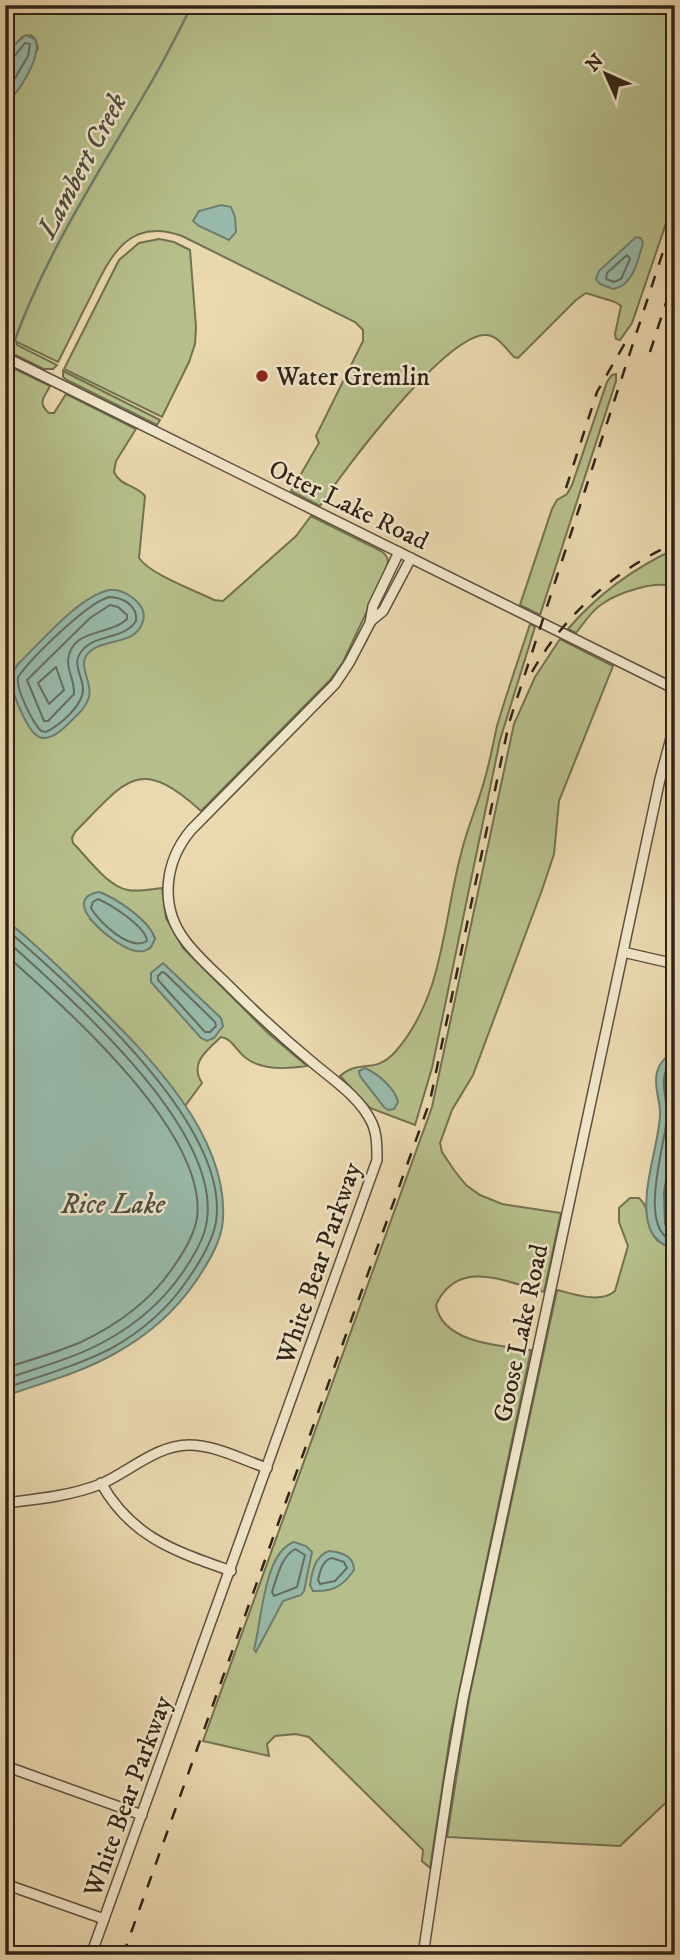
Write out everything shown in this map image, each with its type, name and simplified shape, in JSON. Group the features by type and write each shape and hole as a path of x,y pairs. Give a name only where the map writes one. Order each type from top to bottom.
{"street":[{"name":"Otter Lake Road","path":"5,357 675,689"},
{"name":"White Bear Parkway","path":"92,1955 377,1160 376,1134 372,1122 355,1098 269,1026 187,943 172,915 168,895 169,876 178,849 191,830 335,684 370,622 373,606 399,552"},
{"name":"White Bear Parkway","path":"370,622 383,611 411,558"},
{"name":"Goose Lake Road","path":"424,1955 463,1699 665,756 675,723"},
{"path":"623,952 675,964"},
{"path":"5,1503 69,1495 101,1483 164,1450 188,1445 202,1446 267,1468"},
{"path":"101,1483 128,1519 155,1540 170,1549 231,1571"},
{"path":"5,1766 142,1815"},
{"path":"5,1884 104,1919"}],"green space":[{"path":"5,5 675,5 675,197 632,323 620,340 616,339 621,306 586,293 518,358 489,335 467,341 445,357 396,408 320,506 291,491 319,443 316,436 363,341 363,330 355,322 182,236 163,231 148,231 123,244 105,268 58,362 17,342 17,345 57,365 53,369 44,369 5,350 5,183 8,158 5,148 5,105 21,85 38,48 31,35 22,37 5,58"},
{"path":"159,239 174,242 190,250 196,327 195,344 189,362 162,417 64,369 119,260 139,243"},
{"path":"5,364 50,386 42,403 49,413 54,413 66,394 136,429 116,461 114,472 120,480 145,496 139,558 163,576 214,600 223,601 296,536 311,516 381,551 388,562 343,662 330,680 201,811 180,793 162,783 147,779 134,781 107,799 72,838 73,843 98,871 120,887 136,891 162,888 166,918 183,948 268,1033 307,1066 284,1068 260,1065 246,1058 228,1040 221,1037 201,1057 198,1069 202,1083 185,1106 123,1031 5,919","holes":["102,893 125,906 147,925 155,939 149,949 124,946 90,919"]},
{"path":"63,371 160,420 157,425 67,380 63,377"},
{"path":"616,374 616,381 540,615 520,605 552,509 572,485 607,382"},
{"path":"675,549 675,589 659,585 627,592 598,607 576,633 568,629 617,583"},
{"path":"530,624 535,627 500,740 432,1068 415,1125 370,1108 340,1076 354,1068 374,1065 388,1059 412,1029 424,1005 440,955 464,841 483,787 497,726"},
{"path":"560,639 613,666 559,801 554,854 542,890 473,1075 452,1110 440,1143 442,1152 454,1170 466,1185 480,1195 502,1204 561,1213 544,1292 499,1279 470,1277 457,1281 445,1290 436,1305 449,1328 461,1335 489,1344 531,1350 451,1730 430,1868 422,1861 423,1850 309,1737 296,1734 275,1736 267,1744 269,1756 203,1741 432,1107 514,724 535,677"},
{"path":"630,1198 639,1198 643,1202 658,1241 675,1232 675,1794 620,1846 447,1837 469,1698 557,1290 595,1297 609,1295 615,1291 628,1246 619,1222 619,1208"}],"water":[{"path":"26,35 35,39 36,55 22,83 5,105 8,57"},
{"path":"221,205 231,207 235,217 236,232 229,240 193,221 199,211"},
{"path":"636,237 641,238 643,243 630,278 620,287 613,289 600,284 596,279 599,271"},
{"path":"109,590 133,598 143,611 143,621 133,635 99,646 86,656 84,666 90,692 86,705 60,731 45,738 39,737 29,726 14,695 11,679 15,669 73,610 97,594"},
{"path":"99,892 123,905 147,925 155,939 151,947 141,951 128,948 105,934 95,924 87,914 84,904 87,897"},
{"name":"Rice Lake","path":"5,919 51,959 116,1023 181,1099 213,1157 221,1188 223,1219 217,1244 196,1281 170,1313 149,1331 88,1367 5,1396"},
{"path":"163,963 221,1018 223,1026 214,1038 207,1041 201,1038 151,982 151,973"},
{"path":"670,1055 675,1055 675,1249 654,1237 647,1217 646,1203 659,1129 656,1078 660,1065"},
{"path":"365,1068 390,1087 398,1102 394,1109 388,1110 384,1107 360,1076 359,1071"},
{"path":"294,1542 306,1546 312,1552 304,1591 301,1595 283,1601 256,1652 254,1649 270,1574 284,1549"},
{"path":"329,1551 346,1556 352,1561 354,1570 337,1587 313,1591 310,1585 315,1565 320,1556"}],"waterway":[{"name":"Lambert Creek","path":"12,348 25,313 58,245 157,72 192,5"}],"railway":[{"path":"123,1955 430,1101 509,723 675,215"},
{"path":"650,352 675,275"},
{"path":"566,488 597,392 629,336"},
{"path":"532,672 559,632 593,596 632,567 675,543"}],"place":[{"name":"Water Gremlin","path":"262,376"}]}
